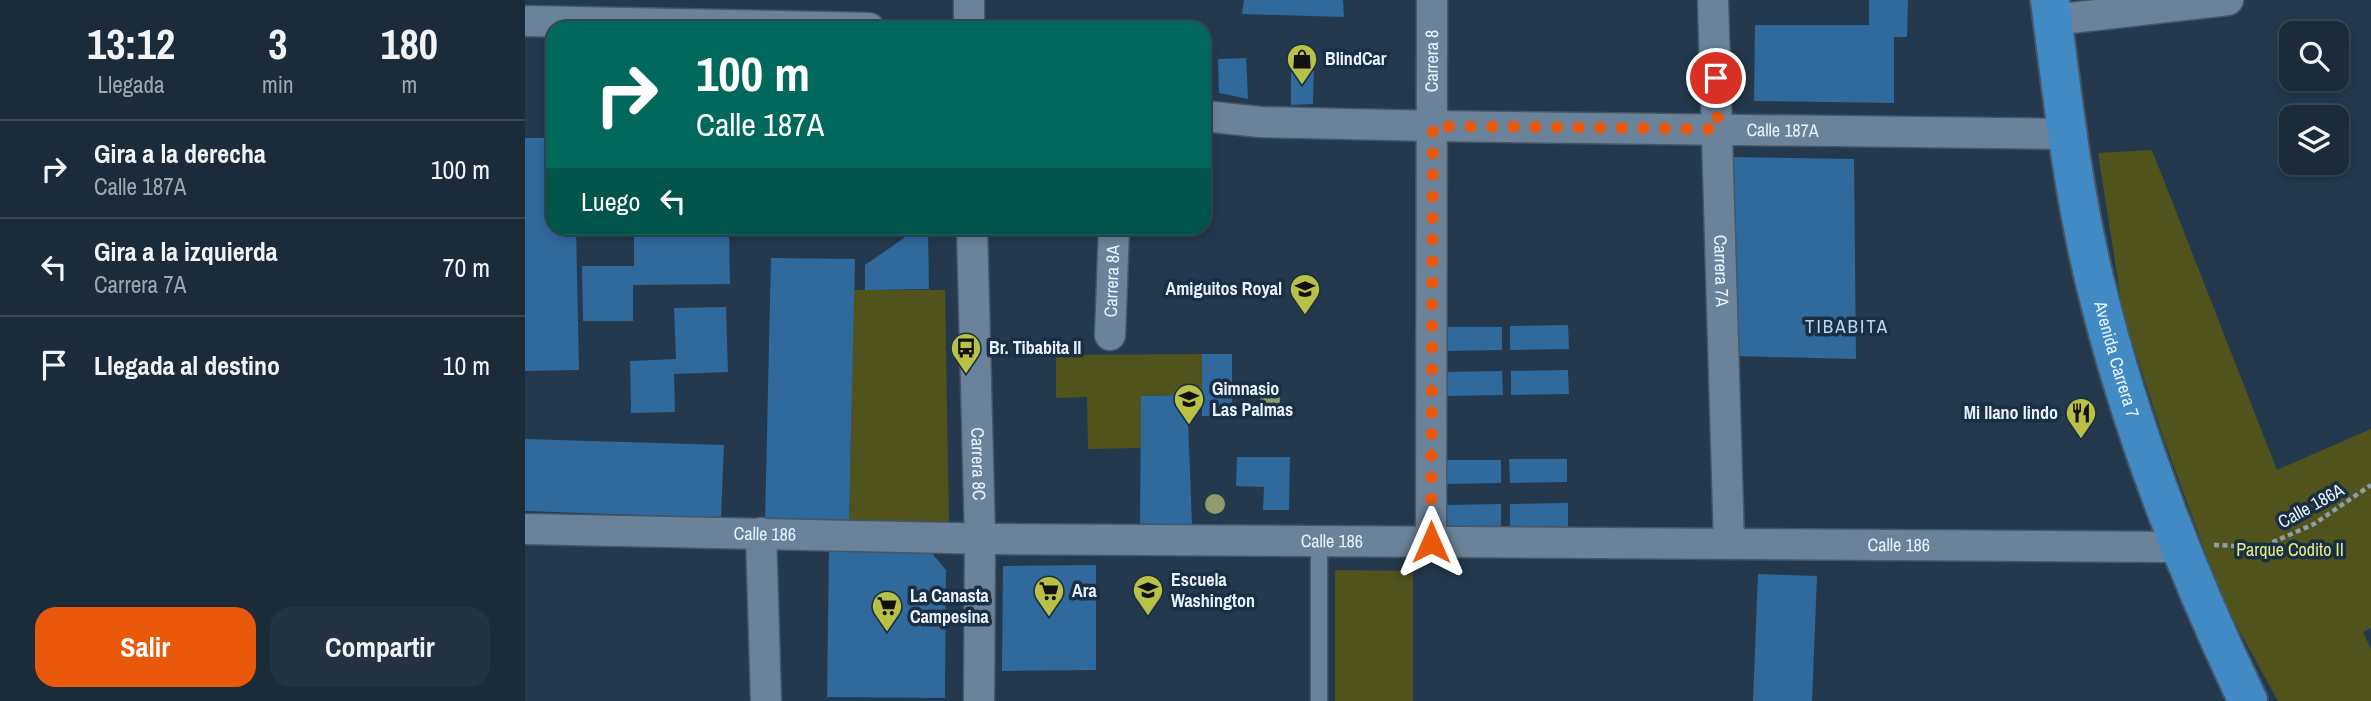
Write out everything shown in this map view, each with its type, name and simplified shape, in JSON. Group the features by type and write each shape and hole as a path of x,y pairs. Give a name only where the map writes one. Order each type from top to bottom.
{"main road":[{"name":"Avenida Carrera 7","path":"2051,10 2067,134 2088,250 2109,339 2179,547 2248,701"}],"street":[{"path":"969,0 969,21"},
{"name":"Carrera 8","path":"1431,542 1432,0"},
{"name":"Carrera 7A","path":"1713,0 1729,544"},
{"path":"2051,10 2228,0"},
{"path":"525,21 546,21"},
{"name":"Calle 187A","path":"1211,117 1260,122 1433,126 2067,134"},
{"name":"Carrera 8C","path":"972,235 980,538 979,701"},
{"name":"Carrera 8A","path":"1110,335 1114,235"},
{"name":"Calle 186","path":"525,529 980,538 2179,547"},
{"path":"761,533 766,701"}],"lane":[{"path":"1319,541 1319,701"}],"path":[{"name":"Calle 186A","path":"2179,547 2193,544 2262,547 2314,524 2371,485"}],"green space":[{"name":"Parque Codito II","path":"2152,150 2277,470 2371,429 2371,628 2363,632 2371,649 2371,701 2278,701 2224,603 2163,437 2123,313 2098,153"},
{"path":"854,290 945,290 949,527 849,523"},
{"path":"1202,354 1202,395 1141,396 1141,448 1088,449 1087,397 1056,398 1056,355"},
{"path":"1335,570 1413,571 1413,701 1335,701"}],"building":[{"path":"1244,0 1343,0 1344,17 1242,14"},
{"path":"1869,0 1908,0 1907,37 1894,37 1894,103 1754,101 1755,25 1869,25"},
{"path":"1246,58 1248,99 1219,93 1218,59"},
{"name":"BlindCar","path":"1291,67 1314,67 1313,104 1291,105"},
{"path":"525,138 546,138 546,235 576,235 579,370 525,371"},
{"path":"1732,157 1854,159 1856,359 1733,356"},
{"path":"634,235 729,235 730,284 633,285 633,321 583,321 582,266 634,266"},
{"path":"904,235 928,235 929,289 865,290 865,265 904,238"},
{"path":"771,258 855,259 849,523 765,521"},
{"path":"726,307 728,372 674,374 675,412 631,413 630,361 676,359 674,308"},
{"path":"1568,325 1569,349 1510,350 1510,326"},
{"path":"1444,327 1502,327 1502,350 1444,351"},
{"path":"1202,354 1232,354 1232,416 1202,416"},
{"path":"1568,370 1569,394 1511,395 1511,371"},
{"path":"1502,371 1503,395 1445,396 1445,372"},
{"path":"1187,395 1192,524 1140,525 1141,396"},
{"path":"525,439 724,445 721,518 525,511"},
{"path":"1237,457 1290,457 1289,510 1263,510 1264,487 1236,486"},
{"path":"1509,459 1567,459 1567,482 1510,483"},
{"path":"1443,460 1501,460 1501,483 1443,484"},
{"path":"1568,503 1568,527 1510,528 1510,504"},
{"path":"1501,504 1501,528 1444,529 1443,505"},
{"name":"La Canasta Campesina","path":"829,549 930,551 946,570 945,698 827,697"},
{"name":"Ara","path":"1096,565 1096,670 1002,671 1003,566"},
{"path":"1758,574 1817,576 1812,701 1753,701"}],"place":[{"name":"BlindCar","path":"1302,86"},
{"name":"Amiguitos Royal","path":"1305,316"},
{"name":"Br. Tibabita II","path":"966,375"},
{"name":"Gimnasio Las Palmas","path":"1189,426"},
{"name":"Mi llano lindo","path":"2081,440"},
{"name":"Escuela Washington","path":"1148,617"},
{"name":"Ara","path":"1049,618"},
{"name":"La Canasta Campesina","path":"887,633"}],"district":[{"name":"TIBABITA","path":"1847,326"}],"route":[{"path":"1431,542 1433,126 1718,129 1716,78"}]}
